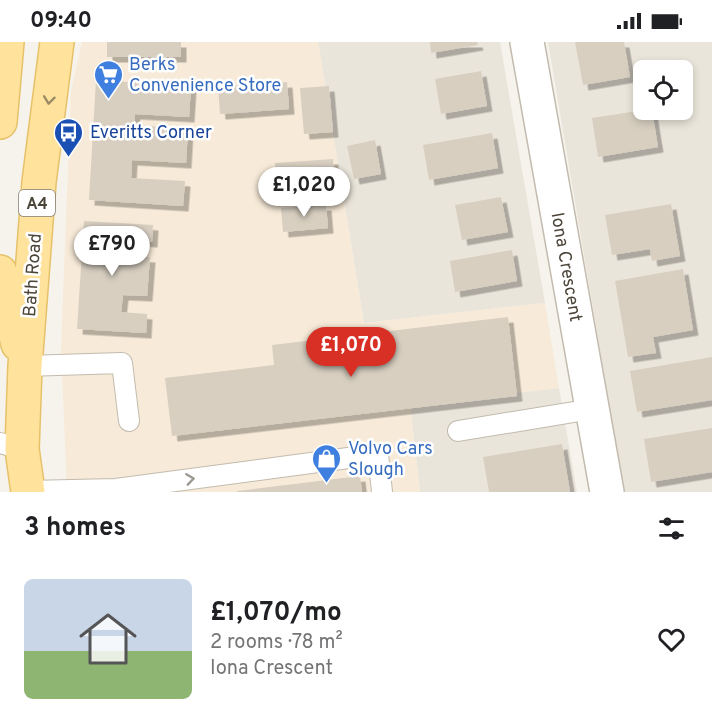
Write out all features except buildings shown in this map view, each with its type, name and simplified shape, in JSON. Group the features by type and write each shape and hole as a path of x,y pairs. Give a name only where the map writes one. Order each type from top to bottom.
{"main road":[{"path":"0,122 8,42"},
{"name":"Bath Road","path":"28,492 11,446 25,366 39,182 57,42"},
{"name":"Bath Road","path":"0,273 4,309 25,366"}],"street":[{"name":"Iona Crescent","path":"527,42 607,492"}],"lane":[{"path":"25,366 122,363 129,422"},
{"path":"458,430 592,409"},
{"path":"28,492 117,490 378,454 382,492"}],"shaded area":[{"path":"82,42 318,42 364,323 545,303 559,388 410,405 420,492 67,492 61,347 71,91"},
{"path":"318,42 500,42 545,303 364,323"},
{"path":"548,42 712,42 712,492 624,492"},
{"path":"559,388 577,492 420,492 410,405"}],"place":[{"name":"Berks Convenience Store","path":"108,100"},
{"name":"Everitts Corner","path":"69,158"},
{"name":"Volvo Cars Slough","path":"327,484"}]}
